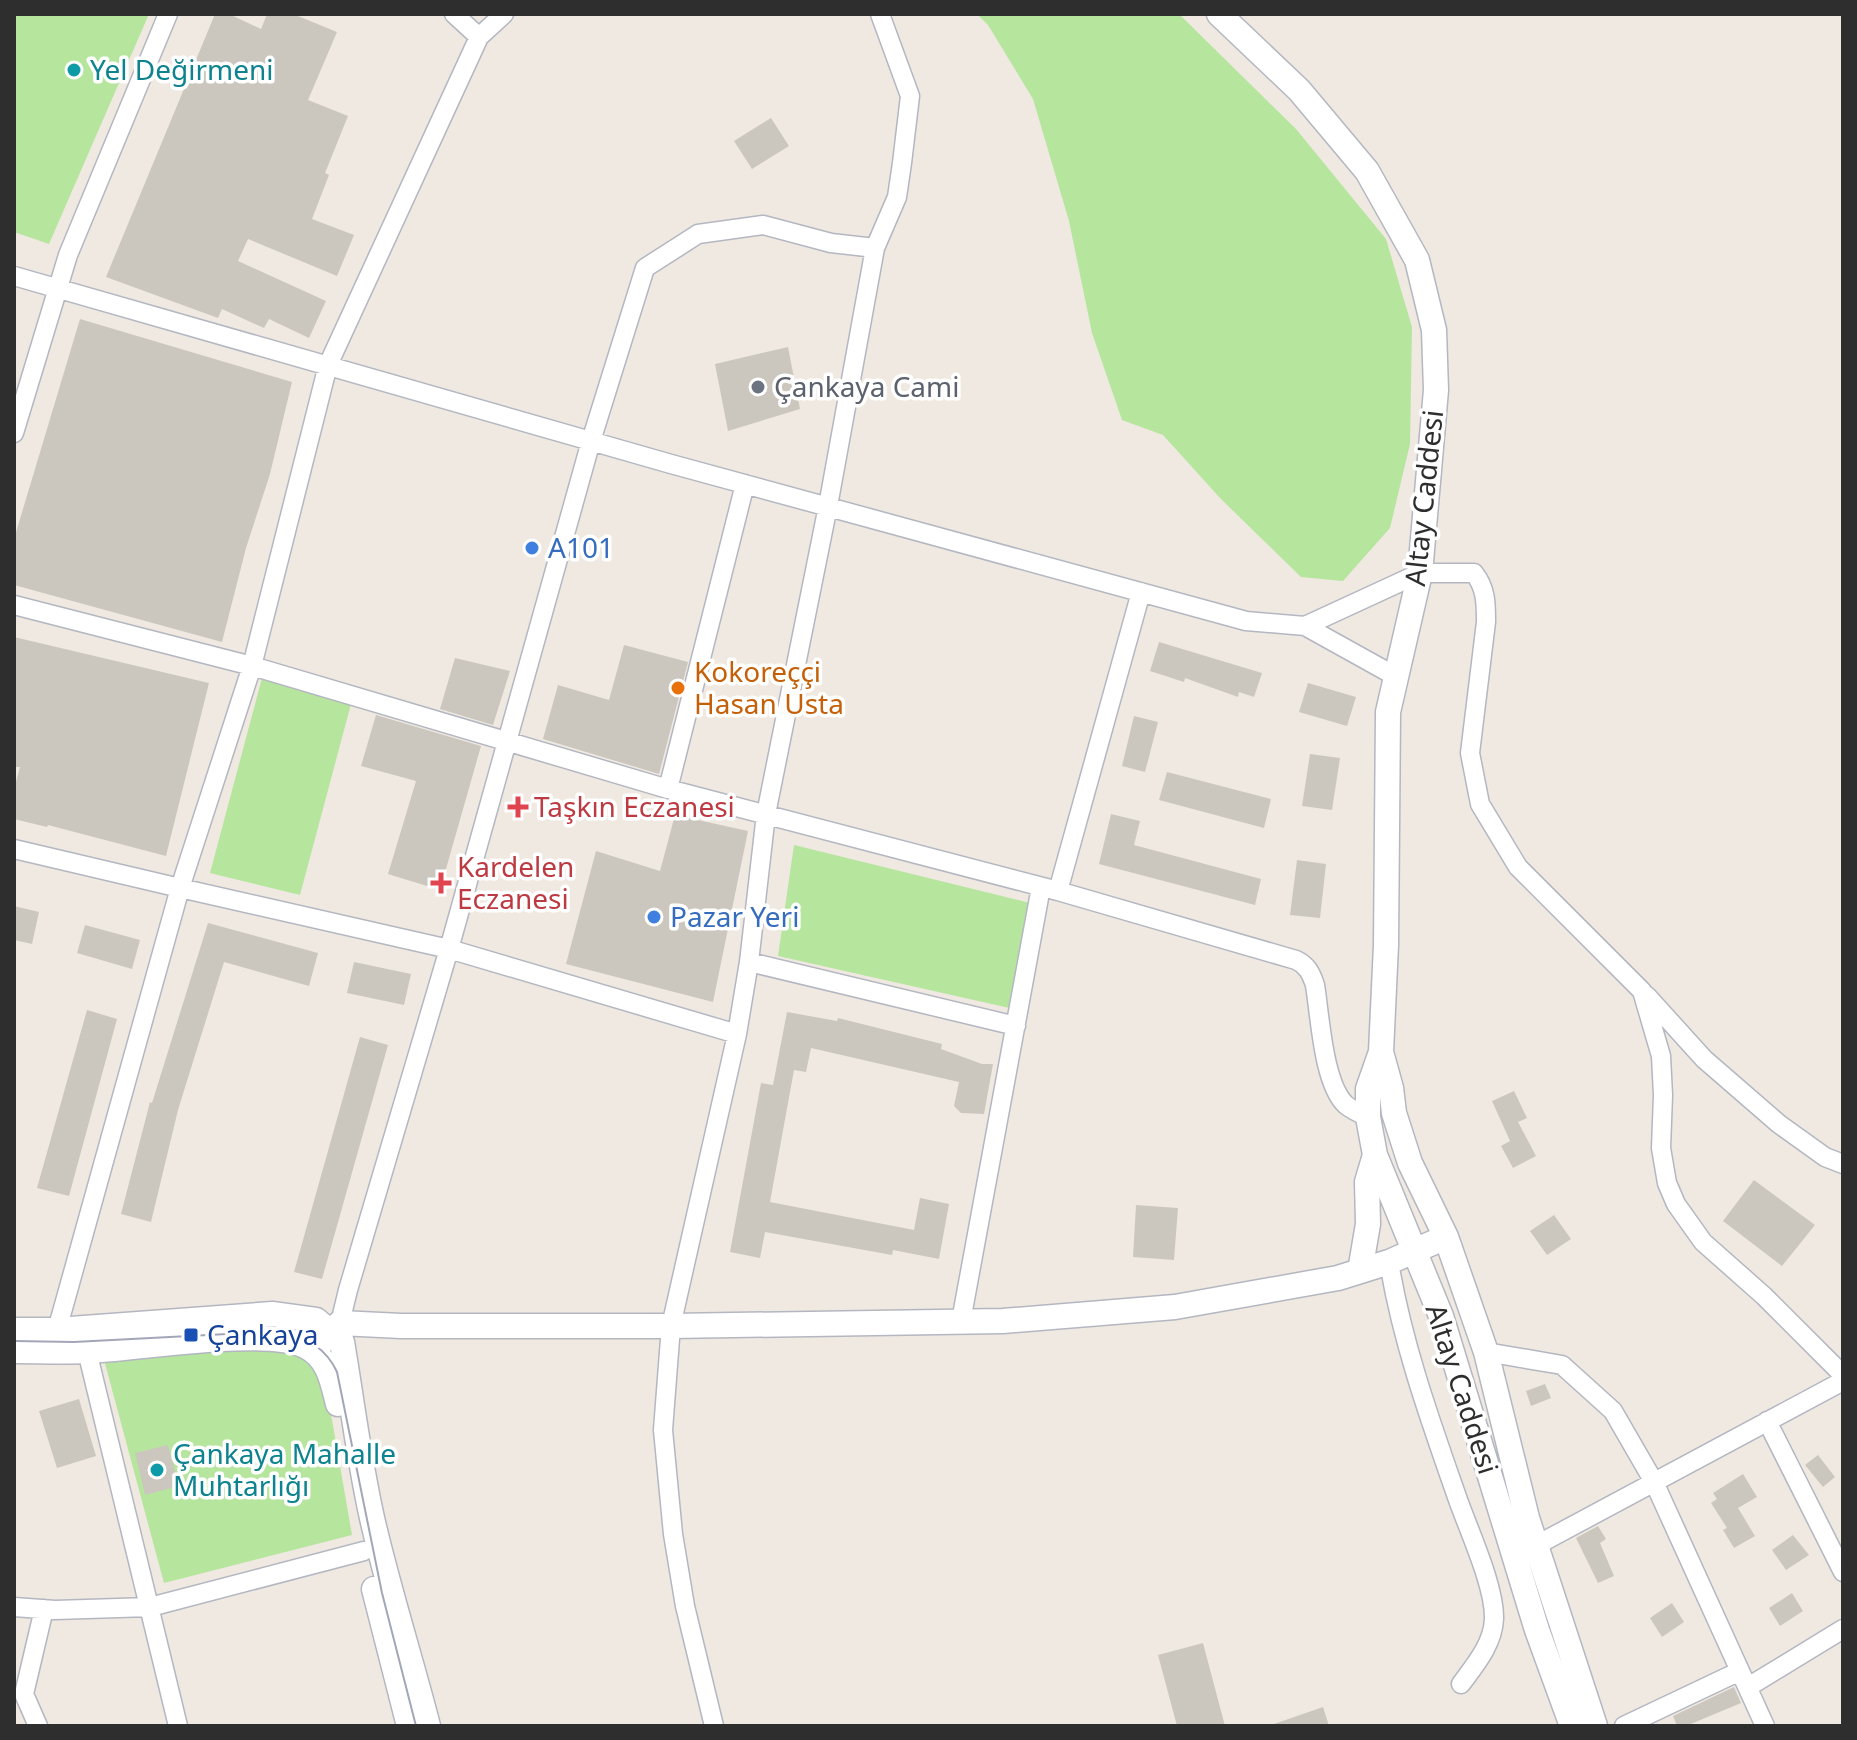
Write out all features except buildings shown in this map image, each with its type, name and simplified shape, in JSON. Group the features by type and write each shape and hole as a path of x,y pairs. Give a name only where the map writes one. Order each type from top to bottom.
{"main road":[{"name":"Altay Caddesi","path":"1219,14 1299,90 1367,171 1417,260 1434,330 1436,390 1420,573 1388,712 1386,945 1381,1052 1368,1089 1368,1117 1375,1155 1441,1316 1537,1630 1572,1726"},
{"name":"Altay Caddesi","path":"1381,1052 1394,1113 1410,1163 1446,1237 1486,1352 1535,1546 1595,1726"},
{"path":"1360,1271 1368,1224 1367,1182 1375,1155"},
{"path":"14,1330 57,1330 272,1314 316,1320 335,1327 1003,1321 1175,1307 1338,1278 1389,1262 1446,1237"},
{"path":"317,1354 318,1346 335,1327"},
{"path":"335,1327 342,1342 371,1514 389,1594 401,1622 428,1726"},
{"path":"14,1351 87,1351 208,1340 273,1339 304,1345 317,1354 330,1370 336,1394 364,1551 409,1726"}],"street":[{"path":"14,433 56,289 168,14"},
{"path":"454,14 479,37"},
{"path":"178,1726 87,1351 57,1330 180,888 252,666 328,365 479,37 504,14"},
{"path":"714,1726 685,1606 673,1534 663,1430 671,1326 737,1034 749,962 766,814 828,506 875,248 897,197 910,96 880,14"},
{"path":"335,1327 449,949 591,441 645,268 698,234 763,225 831,243 875,248"},
{"path":"14,276 591,441 1246,621 1305,626 1395,676"},
{"path":"668,789 745,484"},
{"path":"1305,626 1420,573 1474,573 1481,581 1486,600 1470,753 1480,804 1518,867 1642,991 1704,1059 1779,1124 1825,1157 1843,1164"},
{"path":"961,1321 1016,1026 1050,889 1141,592"},
{"path":"14,605 252,666 668,789 1050,889 1304,963 1315,985 1330,1077 1347,1105 1368,1117"},
{"path":"14,849 449,949 737,1034"},
{"path":"749,962 1016,1026"},
{"path":"1642,991 1661,1056 1661,1148 1667,1183 1676,1204 1703,1242 1764,1296 1843,1375"},
{"path":"1389,1262 1396,1306 1436,1439 1490,1593 1494,1620 1486,1649 1461,1684"},
{"path":"1486,1352 1562,1365 1613,1411 1654,1482 1765,1726"},
{"path":"1535,1546 1843,1381"},
{"path":"1767,1421 1843,1572"},
{"path":"14,1607 150,1607 364,1551"},
{"path":"38,1726 24,1694 44,1609"},
{"path":"1624,1726 1744,1679 1843,1629"}],"green space":[{"path":"14,14 149,14 49,244 14,232"},
{"path":"977,14 1179,14 1296,129 1386,239 1412,327 1410,444 1390,528 1343,581 1301,577 1221,499 1163,435 1122,420 1092,333 1069,221 1033,99 988,25"},
{"path":"262,678 351,704 300,895 210,873"},
{"path":"794,845 1038,905 1014,1009 778,956"},
{"path":"275,1347 311,1358 328,1397 352,1535 164,1583 103,1356"}],"tram line":[{"path":"14,1341 74,1342 283,1331 308,1341 322,1351 337,1372 382,1593 416,1726"}],"place":[{"name":"Yel Değirmeni","path":"74,70"},
{"name":"Çankaya Cami","path":"758,387"},
{"name":"A101","path":"532,548"},
{"name":"Kokoreççi Hasan Usta","path":"678,688"},
{"name":"Taşkın Eczanesi","path":"518,807"},
{"name":"Kardelen Eczanesi","path":"441,883"},
{"name":"Pazar Yeri","path":"654,917"},
{"name":"Çankaya","path":"191,1335"},
{"name":"Çankaya Mahalle Muhtarlığı","path":"157,1470"}]}
